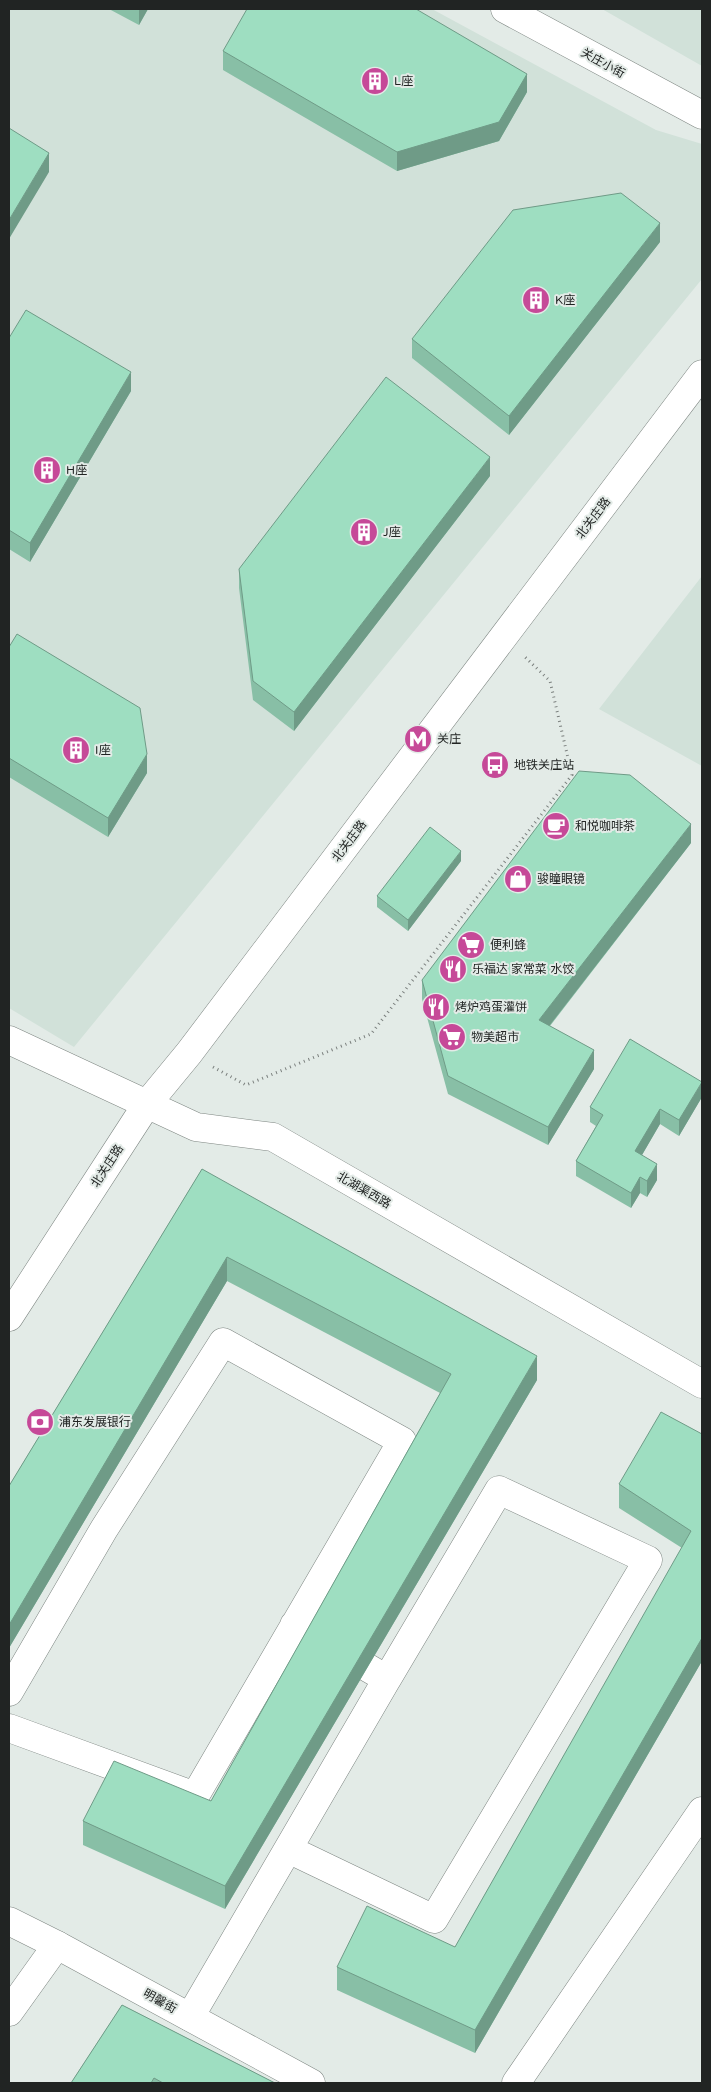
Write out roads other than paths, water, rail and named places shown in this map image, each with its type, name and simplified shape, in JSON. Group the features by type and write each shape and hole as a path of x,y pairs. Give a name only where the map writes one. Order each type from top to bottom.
{"street":[{"name":"关庄小街","path":"504,9 702,115"},
{"name":"北关庄路","path":"9,1317 148,1104 189,1053 702,374"},
{"name":"北湖渠西路","path":"9,1040 196,1126 273,1137 702,1384"},
{"path":"9,1692 104,1530 223,1342 402,1441 195,1796 9,1728"},
{"path":"190,2017 387,1679 499,1490 648,1560 434,1920 288,1849"},
{"path":"78,1516 104,1530"},
{"path":"294,1625 387,1679"},
{"path":"516,2083 702,1811"},
{"name":"明馨街","path":"9,1921 57,1945 311,2083"},
{"path":"9,2012 57,1945"}],"place":[{"name":"L座","path":"375,81"},
{"name":"K座","path":"536,300"},
{"name":"H座","path":"47,470"},
{"name":"J座","path":"364,532"},
{"name":"关庄","path":"418,739"},
{"name":"I座","path":"76,750"},
{"name":"地铁关庄站","path":"495,765"},
{"name":"和悦咖啡茶","path":"556,826"},
{"name":"骏瞳眼镜","path":"518,879"},
{"name":"便利蜂","path":"471,945"},
{"name":"乐福达 家常菜 水饺","path":"453,969"},
{"name":"烤炉鸡蛋灌饼","path":"436,1007"},
{"name":"物美超市","path":"452,1037"},
{"name":"浦东发展银行","path":"40,1422"}]}
